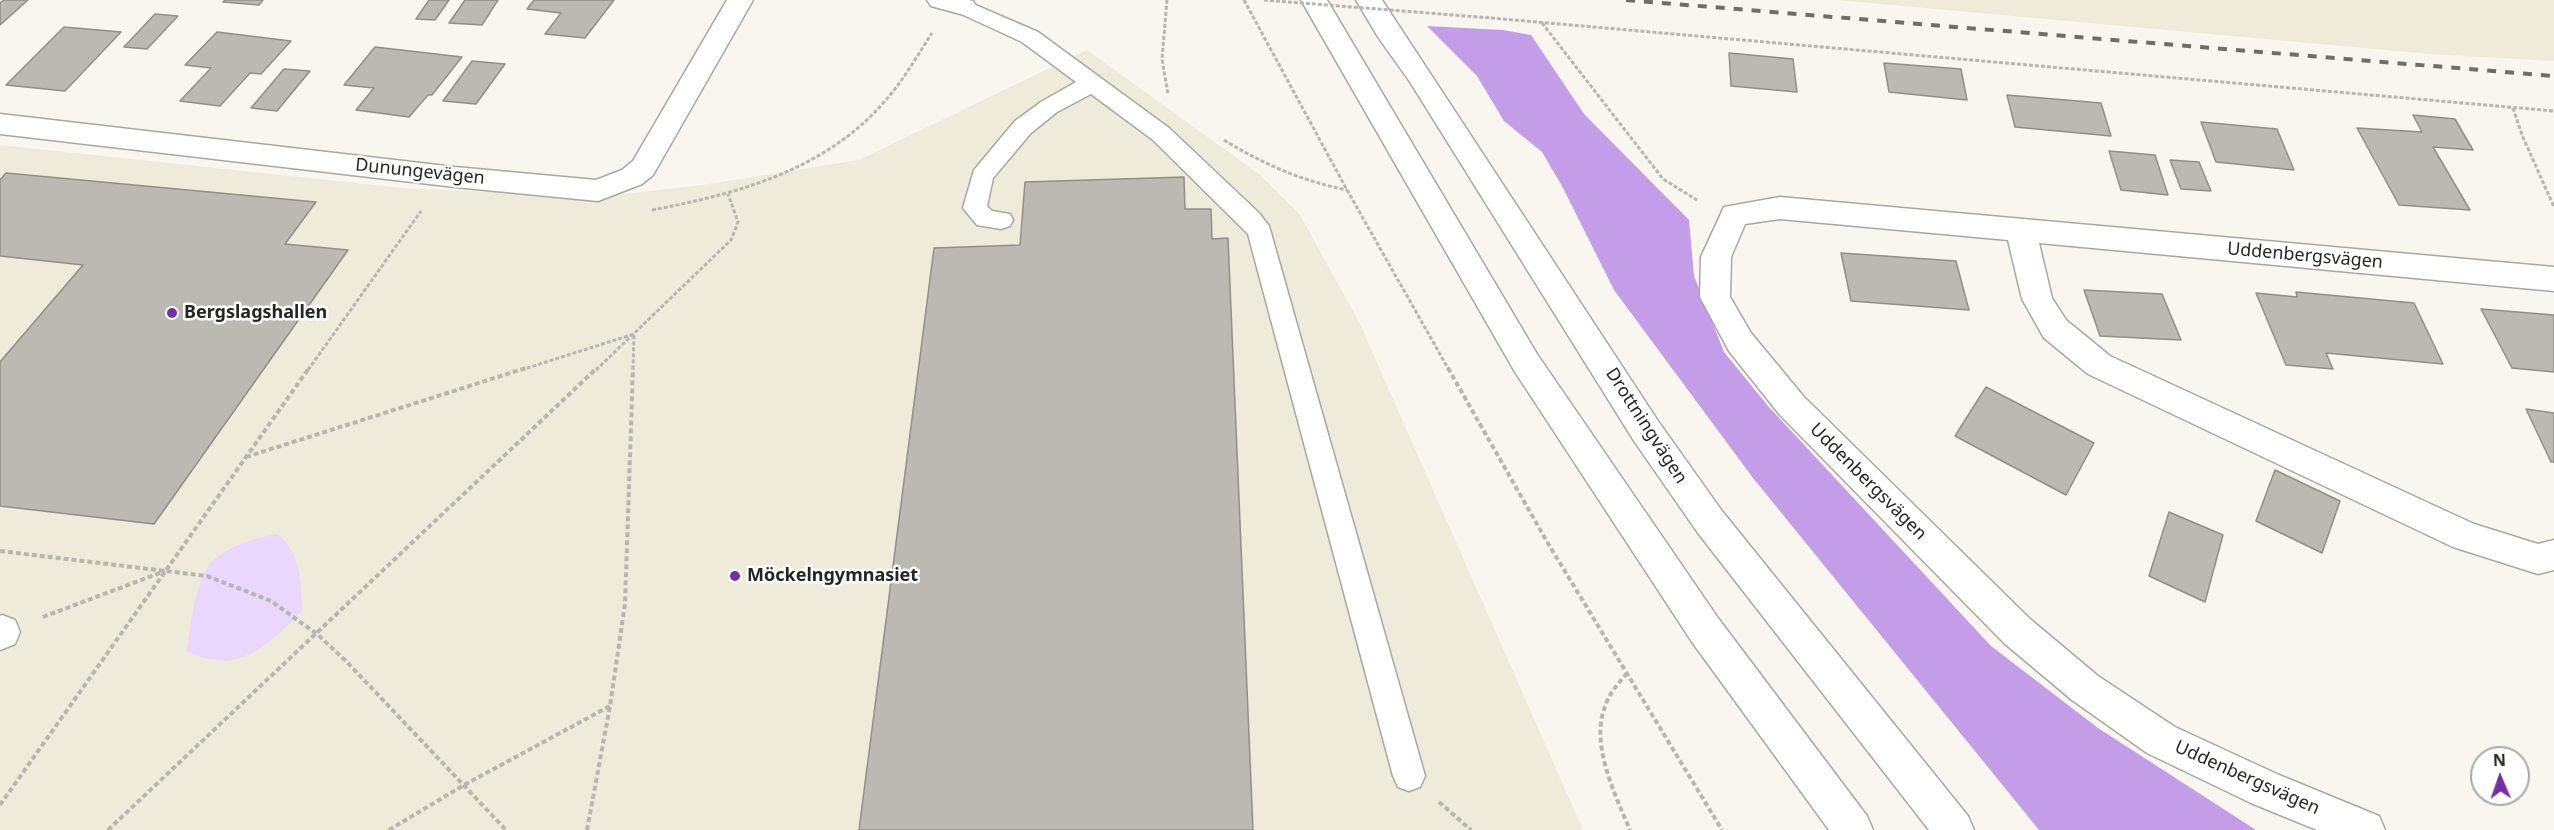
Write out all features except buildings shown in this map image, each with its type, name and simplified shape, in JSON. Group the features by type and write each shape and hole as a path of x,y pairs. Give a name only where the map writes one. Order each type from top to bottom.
{"street":[{"name":"Dunungevägen","path":"0,124 455,177 598,191 632,177 643,168 740,0"},
{"path":"1314,0 1539,383 1705,630 1853,830"},
{"name":"Drottningvägen","path":"1369,0 1652,440 1710,522 1954,830"},
{"name":"Uddenbergsvägen","path":"2365,830 2265,789 2161,740 2085,688 2017,631 1792,406 1740,342 1715,297 1716,257 1734,215 1780,208 2554,279"},
{"path":"2021,230 2037,299 2055,329 2099,365 2465,536 2538,559 2554,555"}],"lane":[{"path":"952,4 1030,37 1093,83 1161,134 1250,219 1260,232 1409,776"},
{"path":"1001,220 986,219 975,208 982,176 1023,127 1049,107 1093,83"}],"path":[{"path":"1167,0 1162,36 1163,78 1172,98"},
{"path":"1244,0 1347,190 1546,540 1722,830"},
{"path":"1264,0 2554,111"},
{"path":"642,211 693,203 759,185 800,167 857,129 885,102 948,14 952,4"},
{"path":"1542,23 1663,179 1693,199 1734,215"},
{"path":"2513,107 2522,135 2554,207"},
{"path":"1223,139 1289,175 1316,184 1347,190"},
{"path":"0,805 414,220 427,204 441,198 455,177"},
{"path":"108,830 737,235 740,225 738,215 728,194"},
{"path":"246,457 634,334"},
{"path":"587,830 610,706 624,604 634,334"},
{"path":"0,551 207,576 236,585 271,601 317,634 506,830"},
{"path":"1,633 166,570"},
{"path":"1627,673 1610,695 1603,710 1600,729 1604,755 1630,830"},
{"path":"389,830 464,785 610,706"}],"shaded area":[{"path":"1837,0 2554,0 2554,61 2430,54"},
{"path":"1427,26 1503,30 1531,35 1584,114 1689,220 1694,276 1724,352 1768,406 1991,646 2098,728 2256,830 2039,830 1753,478 1614,290 1562,186 1542,152 1504,121 1477,76"},
{"name":"Möckelngymnasiet","path":"1087,50 1259,174 1300,215 1359,322 1583,830 0,830 0,145 403,188 598,197 702,185 859,160"},
{"path":"277,534 296,559 302,611 264,646 237,659 222,661 187,651 191,619 200,582 209,565 231,548"}],"railway":[{"path":"1626,0 2554,76"}],"place":[{"name":"Bergslagshallen","path":"172,313"},
{"name":"Möckelngymnasiet","path":"735,576"}]}
